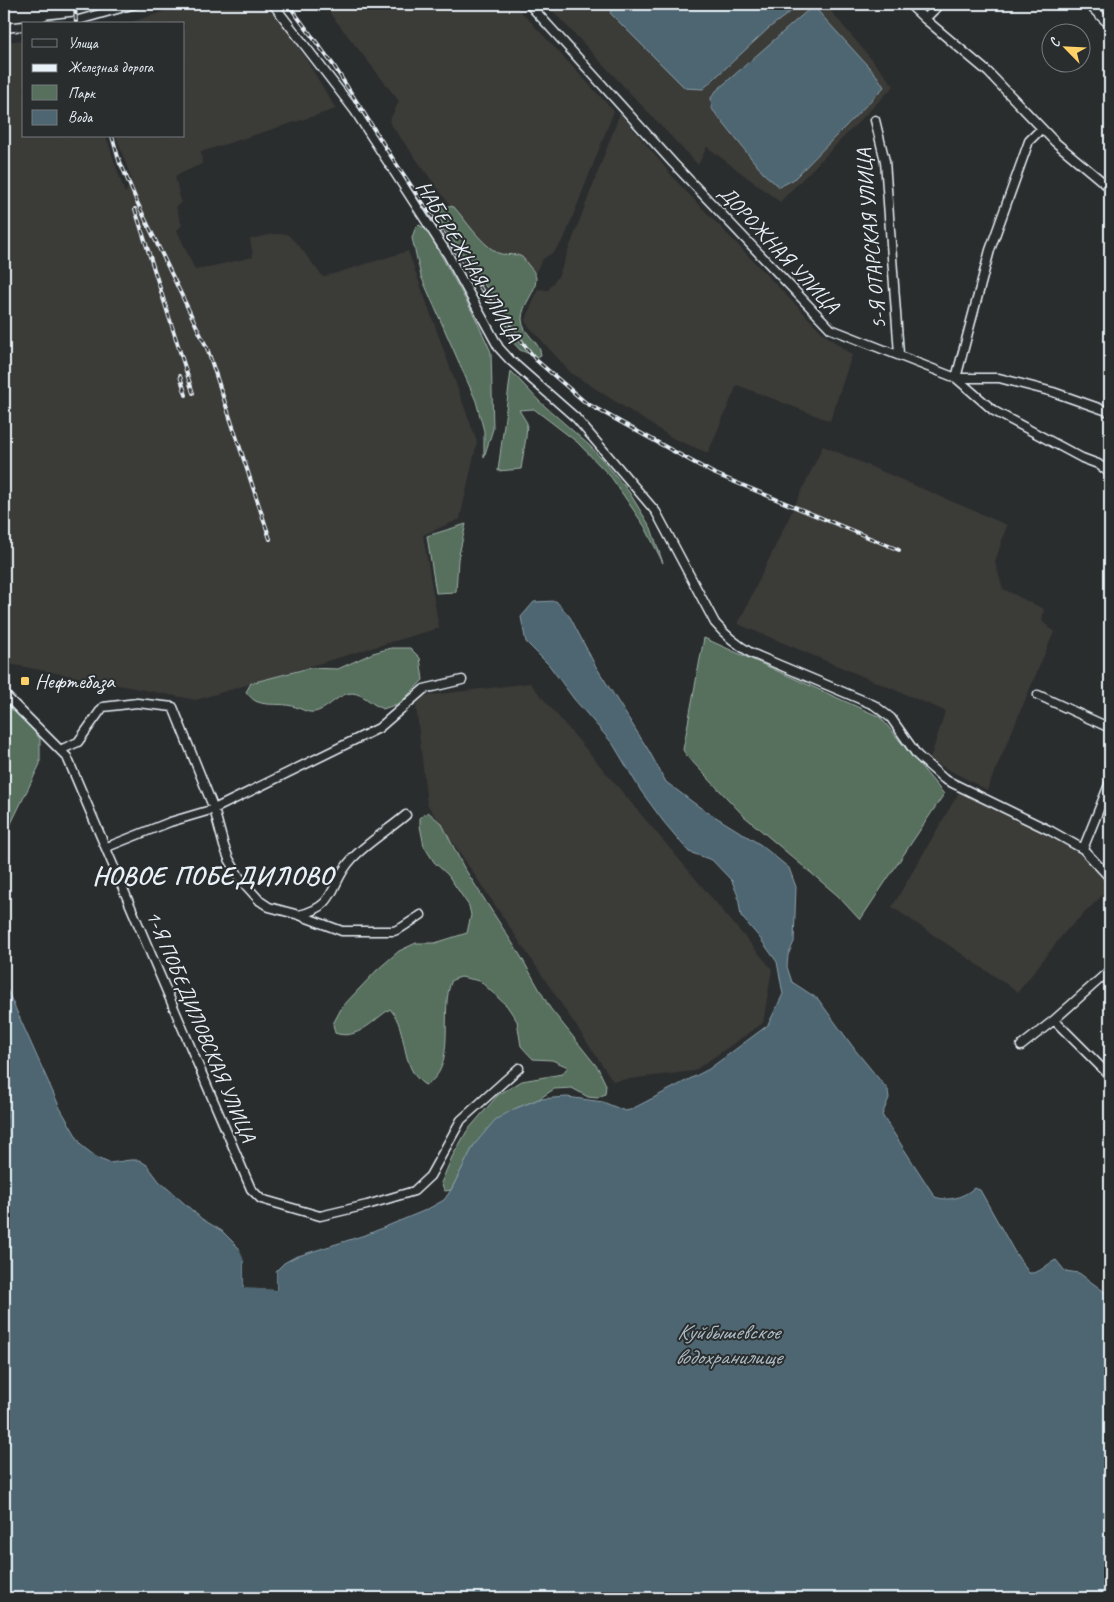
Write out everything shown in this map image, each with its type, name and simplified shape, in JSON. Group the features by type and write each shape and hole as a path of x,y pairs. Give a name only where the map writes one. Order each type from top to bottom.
{"street":[{"path":"66,22 135,4"},
{"name":"НАБЕРЕЖНАЯ УЛИЦА","path":"273,4 355,111 448,255 499,348 576,418 656,512 714,623 725,636 751,652 874,705 891,718 917,755 944,779 1051,831 1083,849 1110,878"},
{"name":"ДОРОЖНАЯ УЛИЦА","path":"529,4 673,163 831,329 899,354 956,378 994,411 1082,458 1098,464 1110,473"},
{"path":"910,4 988,72 1055,142 1110,188"},
{"path":"925,19 940,4"},
{"path":"1088,4 1110,25"},
{"path":"4,28 22,26"},
{"name":"5-Я ОТАРСКАЯ УЛИЦА","path":"875,120 885,161 899,354"},
{"path":"1041,129 1029,140 990,250 956,378 999,378 1053,392 1110,412"},
{"path":"107,847 170,822 214,809 379,728 424,689 462,680"},
{"name":"1-Я ПОБЕДИЛОВСКАЯ УЛИЦА","path":"4,694 67,757 107,847 251,1189 261,1199 320,1216 414,1191 430,1176 461,1120 519,1068"},
{"path":"1038,695 1110,728"},
{"path":"60,750 78,742 103,707 137,704 173,707 214,809 229,860 241,880 264,905 299,915 332,928 354,931 394,931 421,915"},
{"path":"1083,849 1110,782"},
{"path":"299,915 320,908 327,901 352,858 406,815"},
{"path":"1021,1046 1054,1020 1110,970"},
{"path":"1054,1020 1110,1076"}],"shaded area":[{"path":"186,4 253,4 280,16 336,109 201,152 202,164 175,176 181,202 176,207 182,225 177,230 195,270 253,257 250,239 274,234 287,234 300,247 323,277 408,251 477,442 460,519 423,535 439,628 196,700 4,663 4,42 22,40 22,138 107,138 125,193 132,181 117,138 185,138 185,22 132,22"},
{"path":"345,4 514,4 614,111 564,239 555,251 543,259 527,287 490,260 389,122 399,101 329,12"},
{"path":"546,4 825,4 894,86 780,202 707,147 698,165"},
{"path":"620,113 678,183 824,334 852,355 830,421 737,385 708,453 674,439 571,373 525,322 538,289 548,290 559,275"},
{"path":"823,446 1007,525 995,562 1003,589 1044,609 1042,621 1054,632 987,790 930,760 945,711 738,624"},
{"path":"530,683 772,969 763,1023 694,1071 613,1081 427,804 415,697"},
{"path":"962,787 1091,853 1110,871 1110,888 1065,932 1018,992 892,907"}],"green space":[{"path":"442,206 454,207 490,248 499,253 522,257 534,272 536,277 534,289 524,308 522,319 525,329 538,346 541,355 537,357 520,350 510,339 498,304 442,225 440,215"},
{"path":"419,225 427,230 475,317 491,352 493,429 484,457 484,431 476,401 421,276 412,238 415,229"},
{"path":"511,371 539,401 590,446 629,492 651,528 663,563 645,527 611,477 577,442 534,409 519,410 527,423 521,469 498,471"},
{"path":"466,524 458,559 456,592 436,593 427,536"},
{"path":"704,638 880,717 944,794 860,920 837,895 744,816 683,750"},
{"path":"391,648 410,648 420,658 423,680 400,703 383,709 360,695 352,693 343,695 322,709 311,712 288,705 258,702 246,692 251,683 309,668 338,669 373,653"},
{"path":"4,699 40,739 40,764 4,838"},
{"path":"428,812 442,824 463,866 520,955 550,1008 598,1068 606,1085 605,1094 597,1098 588,1097 572,1088 554,1089 539,1099 514,1109 474,1145 451,1190 445,1191 441,1183 452,1157 467,1131 498,1095 522,1081 562,1074 568,1067 552,1060 533,1059 521,1046 517,1021 507,1006 480,981 461,977 452,980 448,992 445,1053 442,1066 435,1077 425,1085 411,1069 400,1027 390,1009 358,1032 343,1035 335,1033 333,1024 342,1007 377,970 399,951 416,943 435,943 467,933 471,915 469,906 448,875 434,862 424,846 420,818"}],"water":[{"path":"614,4 799,4 769,28 703,89 685,88 610,13"},
{"path":"816,9 877,76 884,87 793,180 779,187 763,173 712,109 711,98 716,91 808,10"},
{"name":"Куйбышевское водохранилище","path":"556,601 570,617 595,665 649,751 666,782 698,806 761,845 789,868 796,887 794,942 788,955 787,967 792,982 818,999 856,1051 888,1090 889,1098 882,1115 935,1197 951,1199 961,1196 974,1188 980,1190 1014,1251 1029,1273 1040,1270 1056,1260 1065,1271 1079,1273 1110,1296 1110,1598 4,1598 4,1125 7,1116 4,1094 4,983 60,1108 82,1146 99,1159 110,1163 139,1160 147,1165 159,1181 202,1219 222,1231 242,1251 244,1287 276,1290 276,1271 284,1263 295,1257 368,1234 426,1210 444,1200 474,1145 495,1120 514,1109 539,1099 567,1097 603,1102 625,1111 630,1110 709,1069 768,1025 783,994 777,962 741,916 738,896 732,881 712,860 689,852 641,791 613,744 574,699 549,665 526,642 521,617 534,602"}],"pier":[{"path":"238,1243 244,1250 246,1286 274,1288 274,1271 276,1267 276,1290 244,1288 244,1262"}],"railway":[{"path":"75,4 76,22"},
{"path":"288,4 334,66 393,159 482,290 536,360 586,403 713,473 899,550"},
{"path":"113,138 120,164"},
{"path":"118,157 137,202 207,348 270,539"},
{"path":"135,209 193,393"},
{"path":"180,376 186,395"}],"place":[{"name":"Нефтебаза","path":"25,681"}],"district":[{"name":"НОВОЕ ПОБЕДИЛОВО","path":"213,875"}]}
